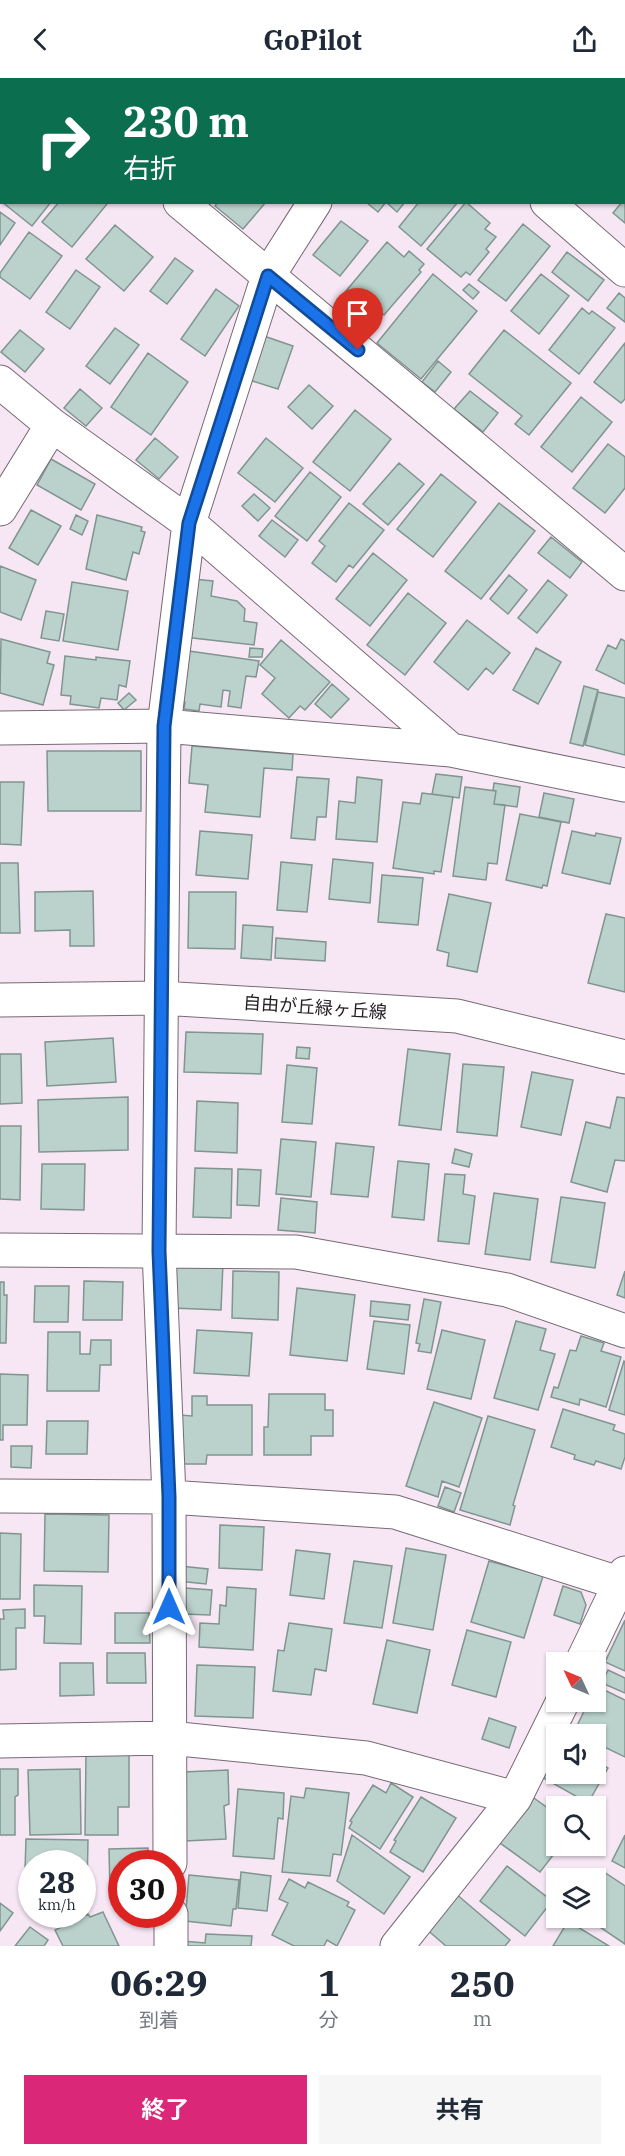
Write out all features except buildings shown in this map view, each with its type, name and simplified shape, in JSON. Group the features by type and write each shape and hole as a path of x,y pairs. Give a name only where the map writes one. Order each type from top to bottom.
{"street":[{"path":"182,204 625,574"},
{"path":"170,1850 169,1497 159,1251 164,726 189,523 268,276 314,204"},
{"path":"549,204 625,270"},
{"path":"0,382 52,425 189,523 451,750"},
{"path":"0,509 52,425"},
{"path":"0,728 164,726 451,750 625,785"},
{"name":"自由が丘緑ヶ丘線","path":"0,1000 161,998 457,1016 625,1057"},
{"path":"0,1250 296,1252 507,1290 625,1331"},
{"path":"0,1496 169,1497 395,1512 624,1580 587,1652"},
{"path":"397,1946 515,1798 558,1712"},
{"path":"0,1741 170,1738 366,1758 515,1798"},
{"path":"171,1928 171,1946"}],"route":[{"path":"169,1607 169,1497 159,1251 164,726 189,523 268,276 358,350"}]}
